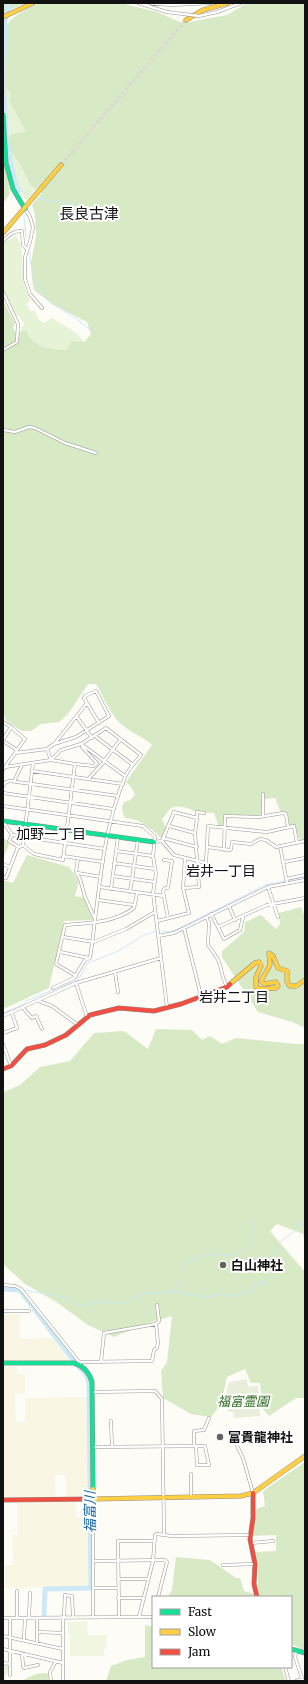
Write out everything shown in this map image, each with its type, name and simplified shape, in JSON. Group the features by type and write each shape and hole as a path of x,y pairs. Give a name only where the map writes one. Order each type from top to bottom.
{"street":[{"path":"3,17 33,3"},
{"path":"138,3 167,12 199,16 217,12 241,3"},
{"path":"146,3 171,5 211,3"},
{"path":"186,20 203,10 228,3"},
{"path":"3,115 6,163 14,190 30,217 33,227 30,242 27,248 25,264 27,287 30,294 42,308"},
{"path":"3,233 61,165"},
{"path":"3,241 16,231 22,231 23,246 27,248"},
{"path":"3,292 19,328 17,342 3,350"},
{"path":"3,430 15,432 29,427 35,428 64,443 96,453"},
{"path":"54,744 76,737 88,731 109,716 96,690 84,698 99,723"},
{"path":"15,753 47,749 54,744 87,703"},
{"path":"77,717 94,737 133,765"},
{"path":"3,722 25,739 4,768"},
{"path":"11,727 3,741 17,750"},
{"path":"51,760 61,750 81,744 106,728 141,755 125,776 110,822 90,958"},
{"path":"88,779 121,740"},
{"path":"81,744 125,776"},
{"path":"4,768 51,760 94,766 97,763 81,744"},
{"path":"47,749 51,760"},
{"path":"24,846 33,763"},
{"path":"14,781 22,764"},
{"path":"12,836 9,841 19,847 24,846 38,856 63,860 75,764"},
{"path":"32,771 123,784"},
{"path":"3,786 6,782 14,781 118,796"},
{"path":"3,793 114,809"},
{"path":"263,794 263,816"},
{"path":"3,806 143,826 155,837 153,856 155,882 153,895 167,1007"},
{"path":"163,840 174,812 197,818"},
{"path":"183,888 199,887 195,833 197,812 204,813"},
{"path":"224,850 225,816 263,816 283,813 286,814 288,827"},
{"path":"3,821 154,842 163,840 197,847"},
{"path":"3,821 12,836"},
{"path":"169,826 195,833"},
{"path":"163,840 174,855 206,863 208,826 267,832 294,826 297,843"},
{"path":"12,836 105,849"},
{"path":"111,889 118,837"},
{"path":"207,847 224,850 232,849 232,842 251,844 260,839 266,840 273,846 305,841"},
{"path":"130,892 138,840"},
{"path":"280,846 287,881"},
{"path":"3,877 6,878 19,847"},
{"path":"116,851 153,856"},
{"path":"63,856 103,862"},
{"path":"78,858 77,873 95,921"},
{"path":"156,921 189,913 183,888 186,858"},
{"path":"284,862 305,858"},
{"path":"164,860 172,861 168,888 165,888 163,891 168,918"},
{"path":"114,863 155,869"},
{"path":"3,864 10,867"},
{"path":"77,873 101,877"},
{"path":"158,936 173,934 268,887 305,875"},
{"path":"113,876 155,882"},
{"path":"287,881 305,880"},
{"path":"100,887 164,896"},
{"path":"268,887 278,917"},
{"path":"76,976 56,964 65,925 95,921 122,915 134,908 137,893"},
{"path":"218,927 273,904 305,898"},
{"path":"98,900 134,905"},
{"path":"229,906 235,920"},
{"path":"63,937 92,942 126,929 155,912"},
{"path":"211,914 224,939 240,930 243,917"},
{"path":"206,917 209,923 208,946 216,956 220,965 222,978 227,987"},
{"path":"184,928 201,996"},
{"path":"60,952 90,958"},
{"path":"3,1069 11,1066 27,1048 45,1045 66,1035 87,1017 119,1008 149,1011 167,1007 227,987 253,964 258,962 261,966 256,977 256,987 260,989 276,988 278,986 276,982 264,984 261,981 262,977 270,967 271,962 269,953 274,956 278,968 287,971 287,982 290,986 296,986 305,980"},
{"path":"53,988 76,976 85,960 90,958"},
{"path":"3,1016 76,983 161,958"},
{"path":"116,972 118,992"},
{"path":"76,983 87,1017"},
{"path":"38,1001 52,1006 78,1025"},
{"path":"23,1008 32,1018 36,1016 42,1029"},
{"path":"3,1033 17,1028 12,1012"},
{"path":"3,1046 11,1066"},
{"path":"3,1285 15,1286 22,1290 90,1377 92,1392 91,1499 93,1617"},
{"path":"3,1363 152,1361 154,1350 157,1348 158,1343 156,1324 159,1322 157,1305"},
{"path":"3,1311 30,1311"},
{"path":"101,1362 104,1333 156,1324"},
{"path":"92,1392 157,1392 162,1399 164,1534"},
{"path":"92,1447 163,1446 195,1446 205,1446 209,1465 197,1465 195,1446 194,1431 204,1430 209,1418"},
{"path":"111,1421 112,1447"},
{"path":"230,1431 243,1458 253,1493 253,1518 250,1543 255,1564 254,1584 257,1596"},
{"path":"3,1500 191,1498 236,1496 253,1493 305,1456"},
{"path":"191,1474 191,1498"},
{"path":"140,1617 153,1561 157,1534 172,1536 251,1535"},
{"path":"118,1617 118,1541 155,1541"},
{"path":"250,1543 273,1541"},
{"path":"92,1561 166,1560 158,1596"},
{"path":"223,1565 255,1564"},
{"path":"118,1579 148,1579"},
{"path":"93,1588 118,1588"},
{"path":"17,1591 17,1618"},
{"path":"29,1618 30,1593"},
{"path":"63,1681 65,1595 72,1596 73,1617"},
{"path":"118,1598 144,1598"},
{"path":"3,1618 152,1617"},
{"path":"10,1618 10,1675"},
{"path":"24,1618 24,1639"},
{"path":"37,1618 37,1643"},
{"path":"37,1632 63,1633"},
{"path":"3,1636 24,1639 63,1649"},
{"path":"3,1649 63,1663"},
{"path":"292,1650 296,1652 305,1653"},
{"path":"296,1652 295,1657 302,1680 296,1681"},
{"path":"22,1653 24,1668 38,1665"},
{"path":"3,1662 10,1664"},
{"path":"52,1681 50,1672 56,1662"},
{"path":"285,1668 289,1681"}],"shaded area":[{"path":"3,1314 20,1314 20,1339 53,1338 71,1363 3,1363"},
{"path":"17,1366 17,1374 25,1374 25,1393 15,1394 16,1422 25,1422 25,1398 87,1397 87,1496 66,1497 65,1475 55,1475 56,1499 3,1500 3,1367"},
{"path":"76,1502 76,1517 90,1516 89,1587 5,1588 5,1565 13,1565 12,1535 17,1535 17,1503"}],"green space":[{"path":"3,3 26,3 3,13"},
{"path":"40,3 121,3 157,12 180,22 189,22 227,15 247,3 305,3 305,844 300,841 296,830 289,825 286,816 281,813 275,798 262,799 263,815 224,819 223,829 219,828 214,813 195,812 177,806 174,807 162,819 166,828 161,838 140,822 130,818 125,818 122,806 124,802 130,800 135,795 131,787 126,782 152,745 117,720 96,684 88,684 68,714 59,722 41,724 31,731 22,731 6,721 3,709 3,300 15,323 13,328 17,333 26,330 32,340 42,346 66,350 71,341 84,342 91,334 87,322 54,305 34,290 31,262 36,236 35,215 32,205 42,193 31,186 19,162 12,154 10,149 10,134 26,132 9,101 11,94 9,91 4,90 7,25 10,21 27,9"},
{"path":"4,90 9,91 11,94 9,101 26,132 10,134"},
{"path":"10,149 19,162 31,186 36,189 28,199 24,199 15,176 11,162"},
{"path":"3,161 5,161 10,194 3,204"},
{"path":"16,235 19,239 21,249 23,279 30,300 27,304 30,311 35,311 39,320 44,323 52,318 78,334 84,342 71,341 67,349 58,350 34,343 27,336 26,330 21,332 21,328 24,324 18,315 16,316 3,288 3,243"},
{"path":"3,836 9,845 3,858"},
{"path":"27,855 69,867 79,881 75,896 84,898 93,920 64,921 49,988 3,1009 3,880 13,883"},
{"path":"301,907 305,917 305,1028 292,1022 258,1012 222,957 222,951 244,932 245,922 261,915 276,929 280,924 279,913"},
{"path":"156,1029 192,1030 202,1040 210,1036 222,1044 236,1038 305,1044 305,1244 303,1233 277,1224 270,1231 305,1272 305,1398 296,1398 269,1416 263,1409 260,1383 251,1383 245,1369 227,1377 221,1404 211,1417 191,1414 163,1398 161,1371 167,1362 172,1316 142,1325 114,1337 88,1325 55,1301 25,1284 3,1264 4,1092 20,1085 40,1067 70,1061 94,1033 124,1031 148,1049"},
{"name":"福富霊園","path":"247,1379 248,1387 258,1385 260,1416 234,1418 234,1412 228,1412 229,1408 223,1405 229,1382"},
{"path":"305,1462 305,1650 303,1651 292,1644 292,1596 169,1596 172,1590 176,1557 210,1560 236,1578 240,1578 244,1591 258,1595 258,1572 255,1552 276,1551 276,1535 253,1536 256,1509 265,1506 263,1491"},
{"path":"87,1621 88,1635 107,1635 104,1656 70,1656 70,1635 68,1635 68,1622"},
{"path":"145,1625 152,1627 152,1668 281,1668 286,1681 106,1681 111,1666 127,1660 145,1657"},
{"path":"3,1664 9,1665 9,1673 6,1674 5,1680 3,1677"},
{"path":"46,1673 50,1675 50,1681 21,1681 36,1674"}],"waterway":[{"path":"3,84 5,21 10,3"},
{"path":"3,85 9,150 13,176 19,190"},
{"path":"19,190 30,195"},
{"path":"19,190 22,199"},
{"path":"36,198 108,210"},
{"path":"24,217 26,237"},
{"path":"30,253 31,264 37,284 45,298 55,306 69,313 93,332"},
{"path":"163,931 170,932 176,930 265,885 305,877"},
{"path":"3,1013 23,1005 26,1001 75,981 79,978 88,963 118,951 144,935 156,931"},
{"path":"24,1290 67,1298 79,1306 101,1301 121,1304 140,1294 173,1292 181,1285 182,1266 186,1262 207,1254 233,1256 249,1246 254,1235 254,1219"},
{"path":"173,1292 207,1297 222,1293 229,1297 251,1291 256,1283 266,1282 268,1279 267,1263 276,1254 279,1244 295,1231 305,1220"},
{"name":"福富川","path":"3,1289 20,1290 74,1361"},
{"name":"福富川","path":"44,1616 45,1589 91,1588 89,1383 86,1374 79,1367"},
{"path":"64,1662 64,1681"}],"tunnel":[{"path":"61,165 186,20"}],"traffic: fast":[{"path":"3,115 6,163 13,189 25,209"},
{"path":"3,821 154,842"},
{"path":"3,1363 74,1363 81,1366 88,1372 92,1382 93,1489"},
{"path":"292,1649 305,1653"}],"traffic: slow":[{"path":"3,17 33,3"},
{"path":"186,20 203,10 228,3"},
{"path":"3,233 61,165"},
{"path":"230,984 255,963 259,962 261,966 256,977 256,987 260,989 276,988 278,986 276,982 264,984 261,981 270,965 269,953 273,956 278,968 287,971 287,982 290,986 296,986 305,980"},
{"path":"93,1489 93,1499 241,1496 253,1493 305,1456"}],"traffic: jam":[{"path":"3,1069 11,1066 27,1049 45,1045 66,1035 90,1015 119,1008 154,1011 181,1004 227,987 230,984"},
{"path":"253,1493 253,1518 250,1539 255,1564 254,1584 257,1596"},
{"path":"3,1500 93,1499"}],"place":[{"name":"白山神社","path":"223,1265"},
{"name":"富貴龍神社","path":"220,1437"}],"district":[{"name":"長良古津","path":"89,214"},
{"name":"加野一丁目","path":"51,834"},
{"name":"岩井一丁目","path":"221,871"},
{"name":"岩井二丁目","path":"234,997"}]}
